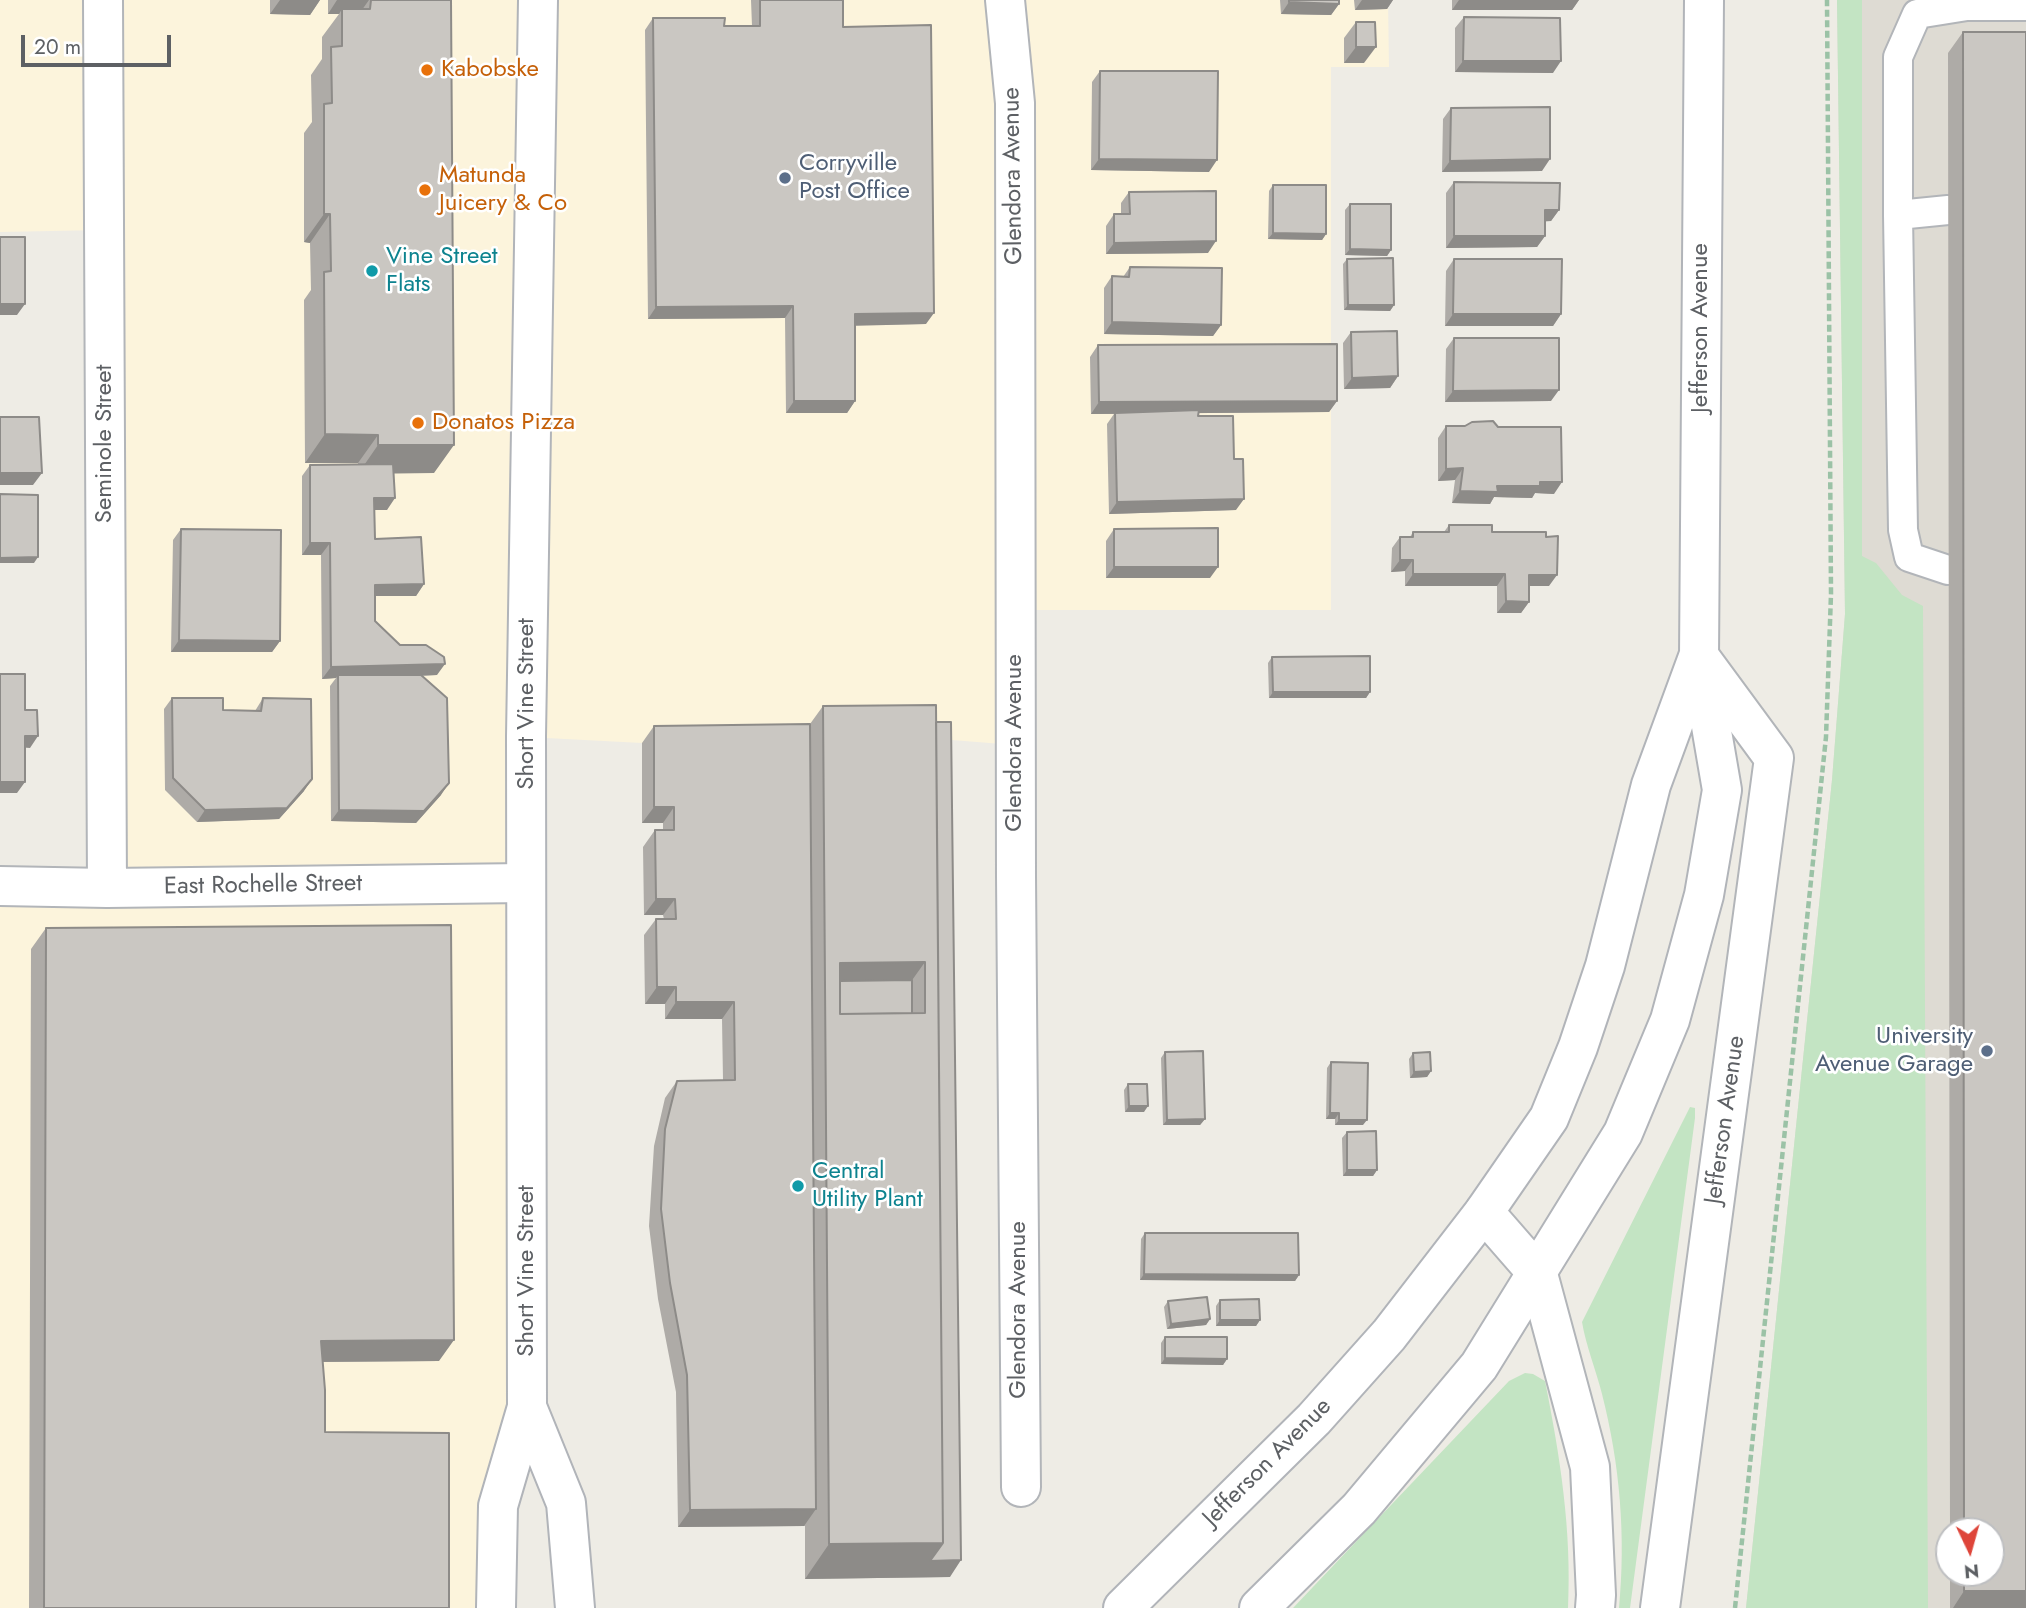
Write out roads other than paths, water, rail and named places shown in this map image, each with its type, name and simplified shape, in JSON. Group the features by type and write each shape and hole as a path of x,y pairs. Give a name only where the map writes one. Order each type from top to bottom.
{"street":[{"name":"Seminole Street","path":"103,0 107,888"},
{"name":"Short Vine Street","path":"496,1608 498,1506 527,1407 526,883 529,496 538,0"},
{"name":"Glendora Avenue","path":"1005,0 1015,103 1016,876 1021,1487"},
{"name":"Jefferson Avenue","path":"1259,1608 1359,1509 1470,1376 1538,1273 1623,1133 1670,1020 1703,895 1722,790 1699,656 1704,0"},
{"name":"Jefferson Avenue","path":"1124,1608 1314,1419 1389,1335 1484,1212 1549,1118 1578,1047 1605,966 1651,785 1699,656"},
{"name":"Jefferson Avenue","path":"1660,1608 1774,758 1699,656"},
{"name":"East Rochelle Street","path":"0,886 107,888 526,883"},
{"path":"1484,1212 1538,1273 1590,1467 1595,1608"},
{"name":"Short Vine Street","path":"527,1407 566,1503 575,1608"}],"lane":[{"path":"1948,570 1909,557 1903,530 1898,57 1917,14 1967,6 2026,6"},
{"path":"1898,215 1948,210"}],"place":[{"name":"Kabobske","path":"427,70"},
{"name":"Corryville Post Office","path":"785,178"},
{"name":"Matunda Juicery & Co","path":"425,190"},
{"name":"Vine Street Flats","path":"372,271"},
{"name":"Donatos Pizza","path":"418,423"},
{"name":"University Avenue Garage","path":"1987,1051"},
{"name":"Central Utility Plant","path":"798,1186"}]}
